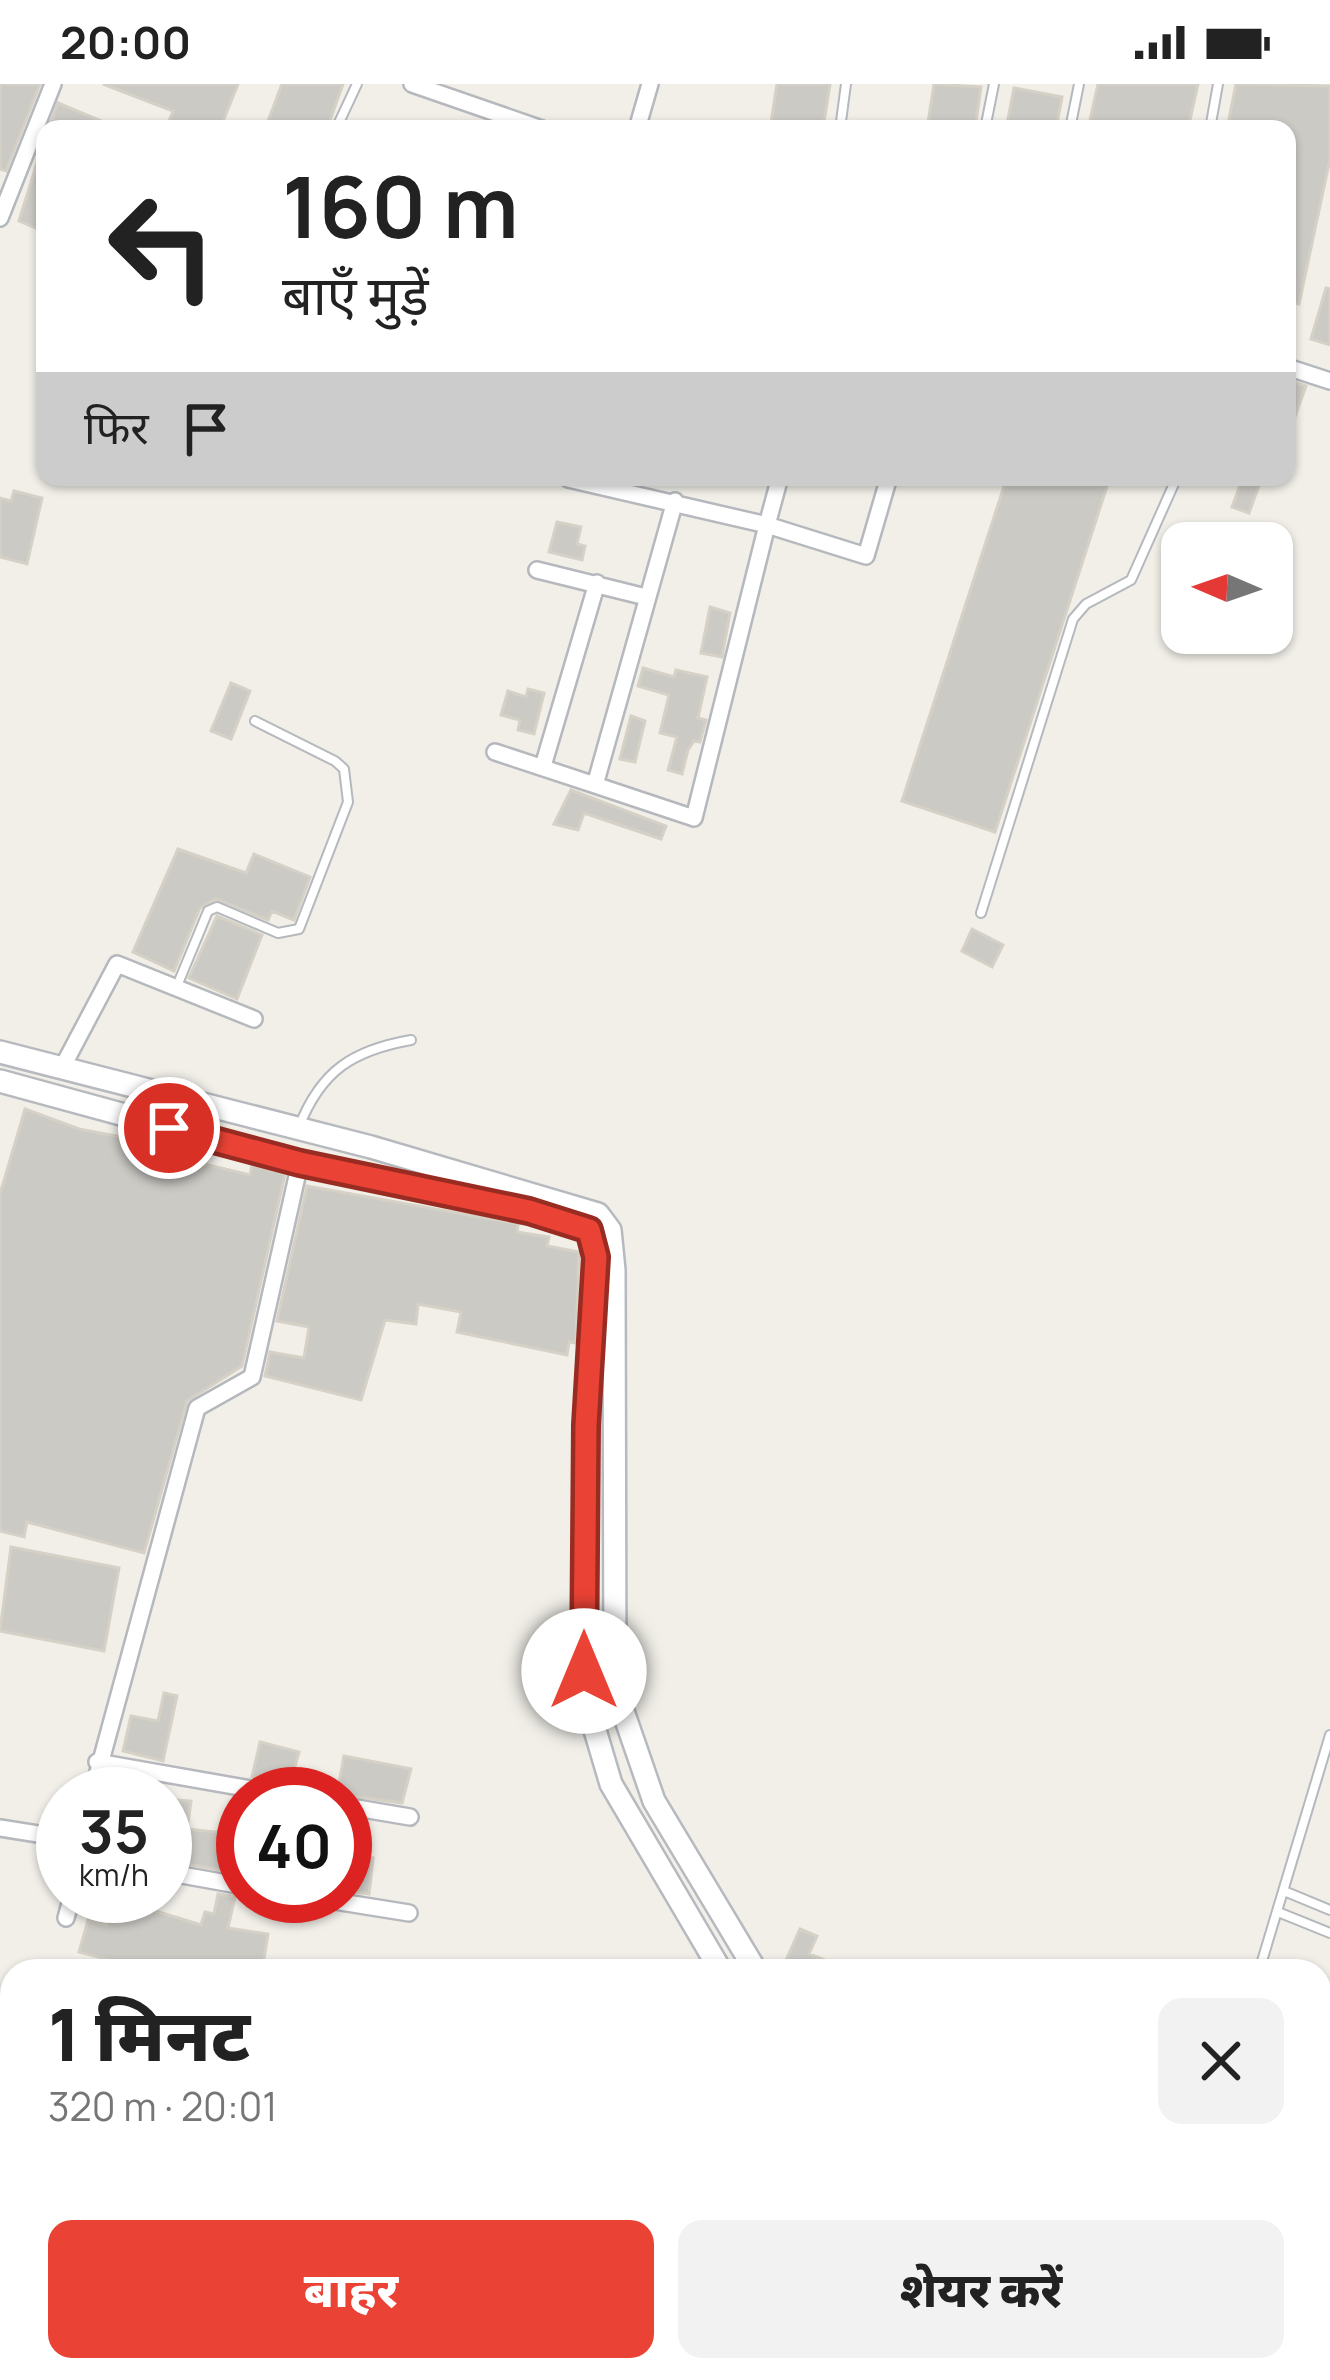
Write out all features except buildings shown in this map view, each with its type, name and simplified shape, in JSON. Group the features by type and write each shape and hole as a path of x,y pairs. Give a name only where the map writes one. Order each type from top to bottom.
{"street":[{"path":"39,120 53,84"},
{"path":"412,84 516,120"},
{"path":"640,120 650,84"},
{"path":"0,218 36,127"},
{"path":"1296,370 1330,381"},
{"path":"604,486 767,525 866,556 886,486"},
{"path":"495,752 694,818 778,486"},
{"path":"595,785 675,502"},
{"path":"537,570 646,597"},
{"path":"543,766 597,583"},
{"path":"62,1068 117,964 254,1018"},
{"path":"0,1052 582,1206 610,1230 616,1325 615,1688 654,1802 749,1959"},
{"path":"0,1081 300,1163 529,1211 589,1230 596,1257 586,1425 584,1671 592,1720 610,1784 714,1959"},
{"path":"200,1137 208,1106"},
{"path":"96,1767 197,1408 252,1377 300,1163"},
{"path":"97,1762 216,1783"},
{"path":"372,1811 410,1817"},
{"path":"0,1828 36,1834"},
{"path":"372,1907 409,1913"}],"lane":[{"path":"340,120 357,84"},
{"path":"841,120 846,84"},
{"path":"988,120 994,84"},
{"path":"1072,120 1079,84"},
{"path":"1212,120 1219,84"},
{"path":"981,913 1073,619 1086,604 1131,580 1173,486"},
{"path":"176,988 208,911 217,907 278,932 299,929 348,802 344,769 335,761 255,721"},
{"path":"298,1128 335,1067 370,1047 411,1040"},
{"path":"1262,1959 1330,1735"},
{"path":"1284,1891 1330,1910"},
{"path":"1278,1912 1330,1933"}],"route":[{"path":"169,1128 300,1163 529,1211 589,1230 596,1257 586,1425 584,1671"}]}
